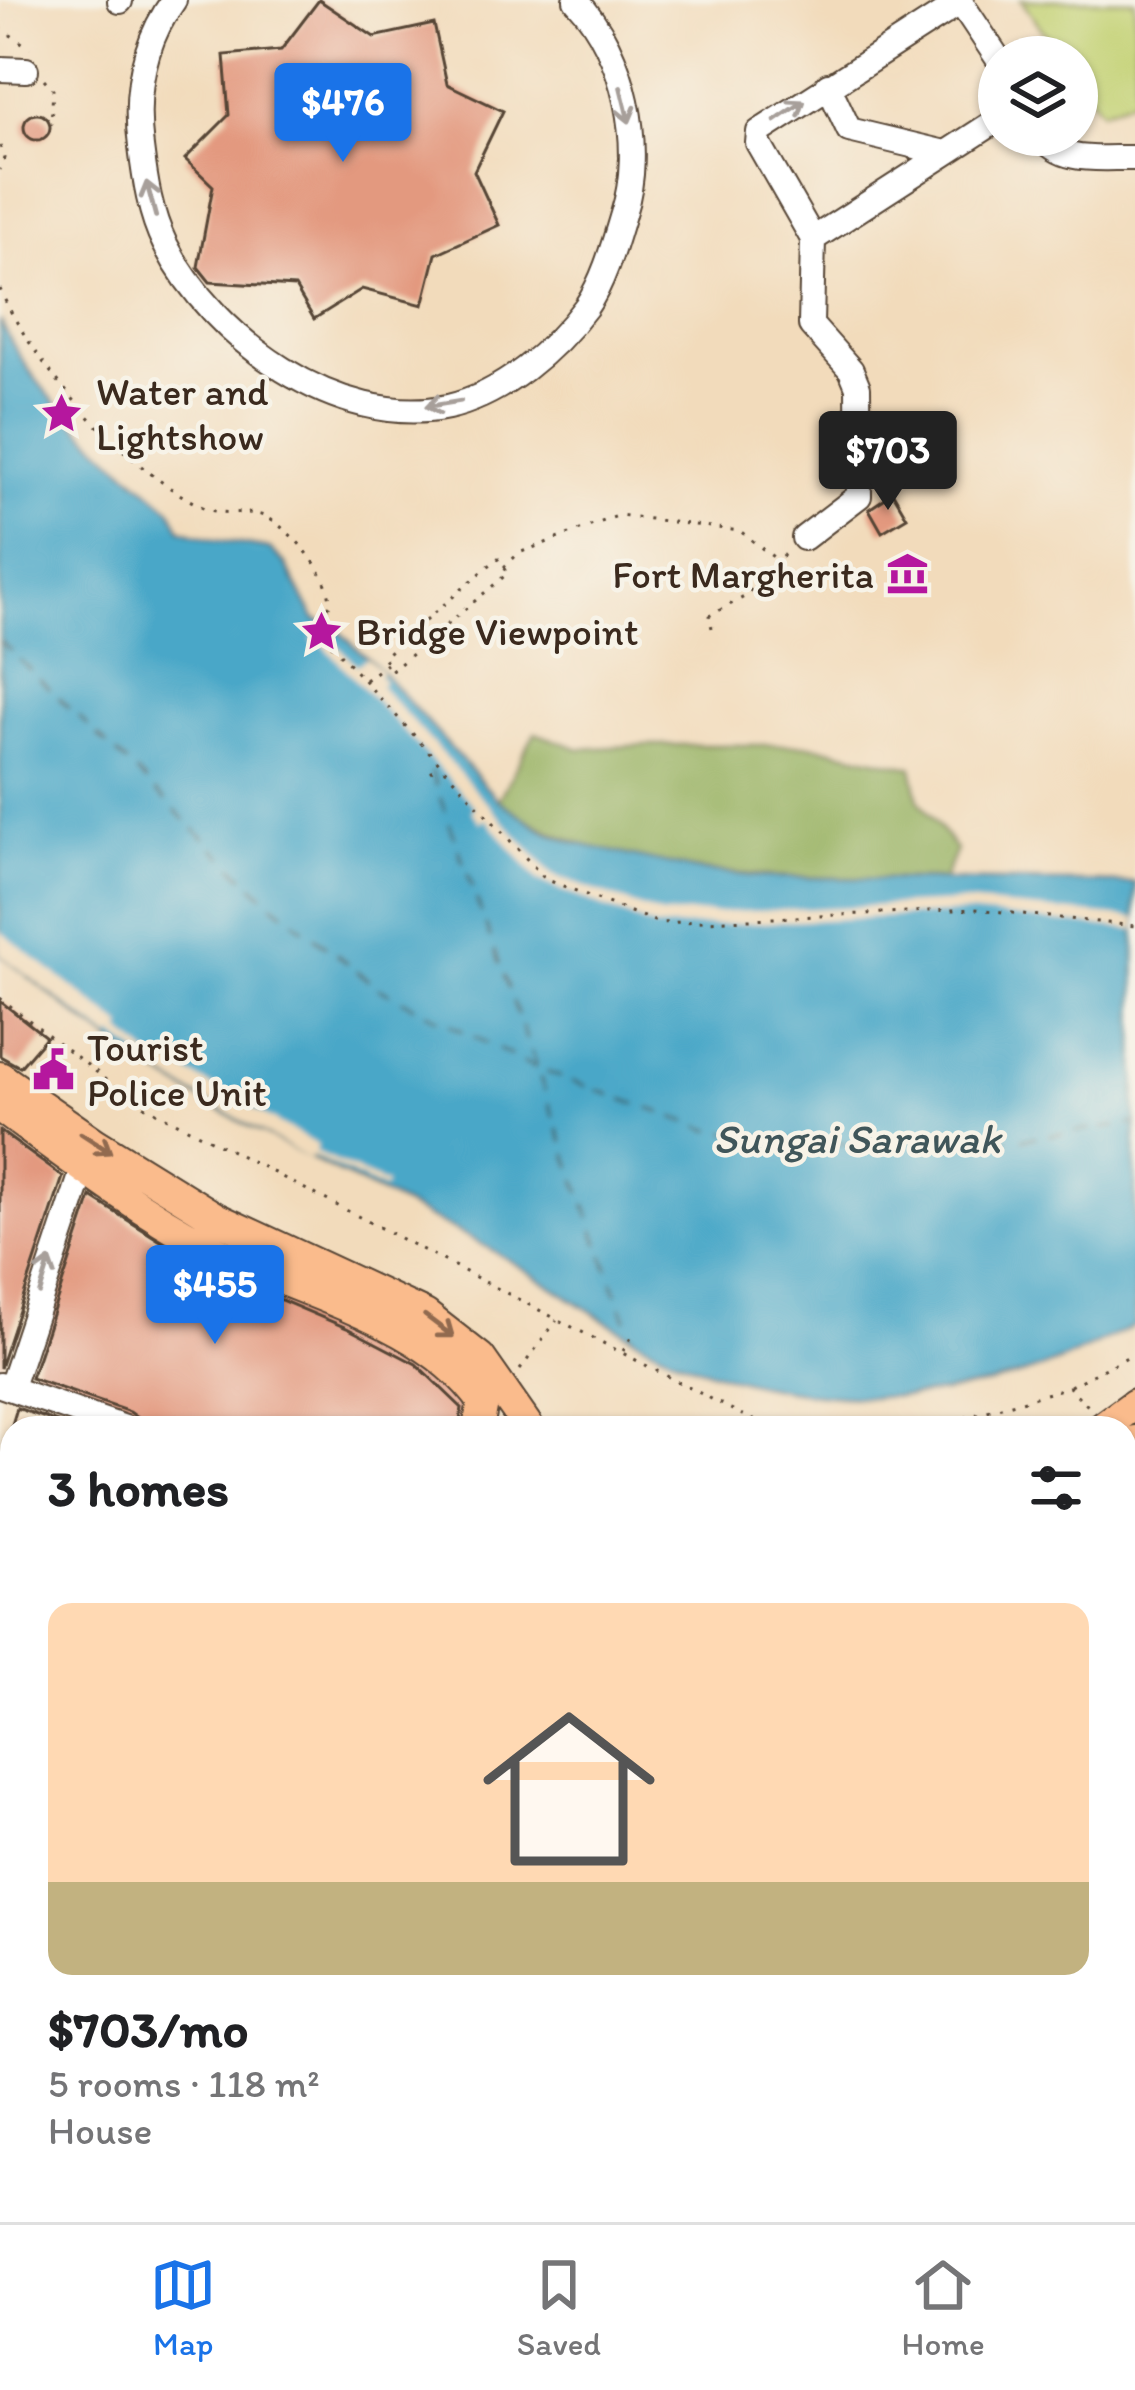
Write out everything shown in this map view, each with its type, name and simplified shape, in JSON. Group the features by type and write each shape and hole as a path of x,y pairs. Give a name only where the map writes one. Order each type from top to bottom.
{"main road":[{"path":"0,1076 95,1143 216,1218 425,1315 480,1358 490,1390 480,1416"},
{"path":"0,1107 205,1246 421,1344 490,1390 517,1416"}],"street":[{"path":"174,0 158,22 141,71 138,124 147,194 164,243 224,327 315,387 380,408 447,407 498,388 553,344 588,304 632,187 632,137 610,55 575,0"},
{"path":"804,538 854,503 861,488 858,387 851,370 811,325 813,239 758,143 760,132 960,1 984,36"},
{"path":"0,68 33,72"},
{"path":"828,85 849,130 945,153"},
{"path":"813,239 978,132"},
{"path":"1064,156 1135,158"},
{"path":"84,1167 5,1386 91,1416"}],"path":[{"path":"33,72 53,89 51,125"},
{"path":"0,146 4,158 0,170"},
{"path":"0,289 31,348 114,442 199,505 212,511 259,514 298,543 329,591 330,605 319,619 320,631 545,879 659,923 975,909 1135,926"},
{"path":"504,567 519,553 620,515 740,531 777,560"},
{"path":"712,628 709,616 746,596 804,538"},
{"path":"498,558 508,573 393,670 387,662 383,657 498,558"},
{"path":"364,680 387,662"},
{"path":"431,772 441,764"},
{"path":"0,998 133,1100 744,1416"},
{"path":"490,1390 558,1319"},
{"path":"622,1352 632,1336"},
{"path":"971,1416 1069,1387 1135,1353"},
{"path":"1069,1387 1095,1416"}],"green space":[{"path":"1021,0 1135,0 1135,98 1101,111 1098,36 1047,36"},
{"path":"535,733 580,749 810,745 912,767 919,800 956,850 944,879 712,871 596,849 544,828 498,800"}],"water":[{"name":"Sungai Sarawak","path":"0,320 53,400 170,508 181,529 270,549 285,563 315,619 339,631 382,672 498,800 546,832 696,870 760,877 1135,883 1135,1326 1061,1361 1008,1379 953,1390 842,1396 732,1378 630,1335 487,1247 197,1097 119,1047 0,954"}],"pier":[{"path":"323,630 357,665 367,658 382,672 380,686 553,875 662,915 964,902 1135,918 1135,930 966,913 655,928 539,881 321,643 317,646 311,639"},
{"path":"0,931 124,1027 121,1031 158,1062 162,1058 318,1145 315,1152 386,1184 384,1190 312,1156 309,1159 156,1072 158,1068 114,1036 111,1039 0,954"}],"building":[{"path":"319,0 374,37 434,24 447,84 503,111 474,171 499,225 436,254 423,305 362,289 314,319 295,287 210,282 198,267 213,186 185,159 229,115 224,55 281,50"},
{"path":"37,114 50,127 37,140 24,127"},
{"path":"893,493 907,517 882,532 869,509"},
{"path":"0,1001 46,1037 20,1067 0,1056"},
{"path":"0,1131 63,1177 0,1368"},
{"path":"91,1197 197,1264 347,1328 416,1364 462,1408 461,1416 135,1416 31,1378"},
{"path":"17,1408 40,1416 15,1416"}],"ferry route":[{"path":"0,641 266,898 377,987 535,1068 710,1130 824,1144 1020,1139 1135,1124"},
{"path":"431,772 632,1336"}],"place":[{"name":"Water and Lightshow","path":"62,413"},
{"name":"Fort Margherita","path":"908,574"},
{"name":"Bridge Viewpoint","path":"322,631"},
{"name":"Tourist Police Unit","path":"53,1069"}]}
